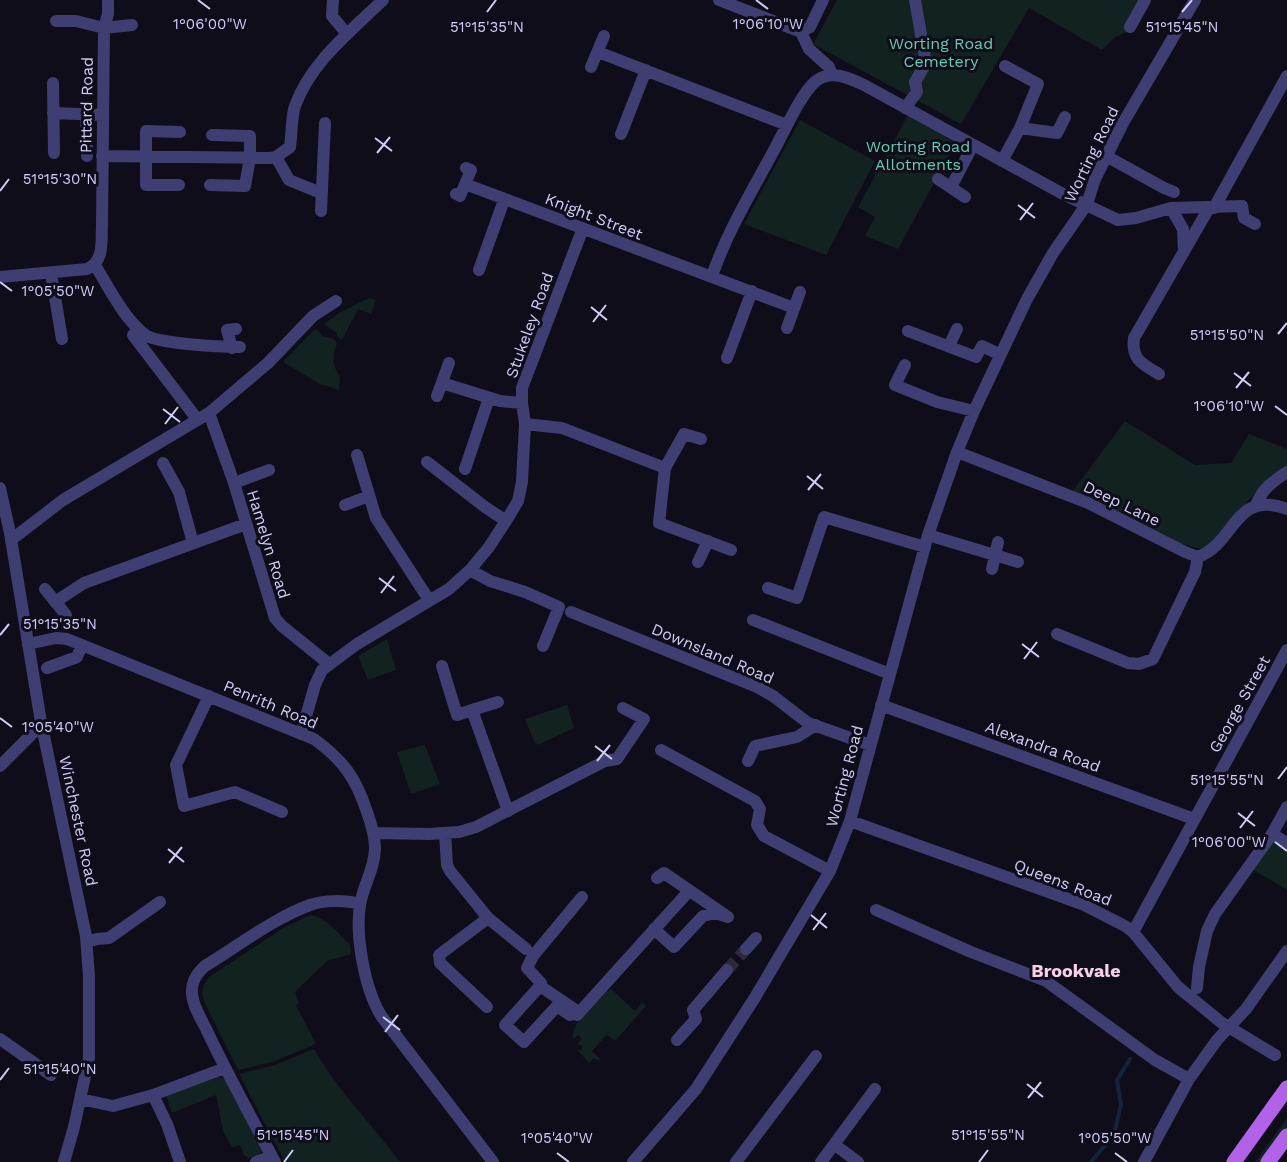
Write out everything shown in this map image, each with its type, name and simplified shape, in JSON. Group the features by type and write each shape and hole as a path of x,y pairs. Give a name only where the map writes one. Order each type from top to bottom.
{"main road":[{"path":"1234,1162 1287,1088"},
{"path":"1268,1162 1287,1136"}],"street":[{"name":"Pittard Road","path":"95,265 101,249 104,28 108,14 108,0"},
{"path":"333,0 332,16 347,34"},
{"path":"102,156 250,159 276,157 290,147 295,106 315,69 333,47 383,0"},
{"path":"719,0 801,32 809,49 829,68 832,75"},
{"path":"801,32 810,27 823,0"},
{"path":"905,108 917,92 915,82 926,63 915,0"},
{"path":"1130,27 1145,0"},
{"name":"Worting Road","path":"633,1162 696,1089 754,999 830,871 850,821 927,541 957,452 974,411 999,354 1045,266 1087,204 1095,178 1123,123 1195,0"},
{"path":"56,21 76,21 104,28 132,25"},
{"path":"591,67 604,36"},
{"path":"598,52 787,125"},
{"path":"1002,161 1020,128 1038,84 1005,66"},
{"path":"621,134 646,70"},
{"path":"712,276 724,243 787,125 816,81 832,75 849,78 1063,194 1118,220 1171,208 1242,206 1244,218 1255,224"},
{"path":"1159,374 1135,356 1134,338 1287,76"},
{"path":"53,83 54,153"},
{"path":"53,113 102,115"},
{"path":"86,114 87,156"},
{"path":"1020,128 1057,133 1065,117"},
{"path":"321,211 325,123"},
{"path":"179,185 146,185 146,131 180,132"},
{"path":"210,185 245,186 250,159 250,136 212,135"},
{"path":"951,187 973,145"},
{"path":"1106,156 1174,192"},
{"path":"276,157 289,180 321,193"},
{"path":"456,194 460,196 471,170 466,168"},
{"path":"939,179 965,197"},
{"name":"Knight Street","path":"465,184 794,308"},
{"path":"479,270 504,200"},
{"path":"1171,208 1183,228 1184,254"},
{"name":"Stukeley Road","path":"301,734 315,685 322,670 357,644 449,589 470,570 489,547 518,501 521,489 525,424 522,388 583,228"},
{"path":"0,277 51,273 95,265 130,318 145,336 236,348 227,330 236,329"},
{"path":"51,273 62,339"},
{"path":"727,358 752,291"},
{"path":"787,328 800,292"},
{"path":"7,534 209,413 275,356 313,316 336,301"},
{"path":"949,346 957,329"},
{"path":"908,331 976,357 982,346 999,354"},
{"path":"133,335 197,419"},
{"path":"437,396 449,363"},
{"path":"905,365 896,385 937,402 974,411"},
{"path":"442,383 489,398 522,403"},
{"path":"465,470 489,398"},
{"name":"Hamelyn Road","path":"209,413 234,483 275,618 329,664"},
{"path":"525,424 562,428 665,468"},
{"path":"701,439 684,434 665,468 659,523 731,550"},
{"name":"Deep Lane","path":"957,452 1088,503 1198,557"},
{"path":"357,455 376,518 429,600"},
{"path":"427,462 506,521"},
{"path":"163,463 179,492 193,543"},
{"path":"234,483 269,470"},
{"path":"1057,634 1128,663 1139,664 1153,659 1195,572 1198,557 1215,548 1239,517 1256,505 1263,490 1287,472"},
{"name":"Winchester Road","path":"0,488 41,722 87,942 89,1058 64,1162"},
{"path":"345,505 369,496"},
{"path":"1256,505 1275,505 1287,509"},
{"path":"768,588 797,598 824,517 1017,562"},
{"path":"56,602 84,583 246,524"},
{"path":"698,562 708,541"},
{"path":"992,569 998,542"},
{"name":"Downsland Road","path":"470,570 757,687 773,696 808,723 870,745"},
{"path":"45,589 66,615"},
{"path":"543,646 565,610"},
{"path":"753,620 890,674"},
{"name":"Penrith Road","path":"28,644 56,638 67,639 314,739 329,749 348,770 363,799 373,833 374,859 360,904 359,923 363,959 371,997 378,1012 492,1162"},
{"path":"47,668 77,657 82,645"},
{"name":"George Street","path":"1134,932 1287,650"},
{"path":"442,666 457,715 498,702"},
{"path":"209,696 176,765 184,806 235,792 282,812"},
{"name":"Alexandra Road","path":"881,705 1194,819"},
{"path":"373,833 445,833 476,827 605,761 617,759 644,719 623,708"},
{"path":"472,710 508,811"},
{"path":"0,766 41,722"},
{"path":"748,761 755,746 796,737 816,725"},
{"path":"661,750 755,801 760,809 757,825 764,836 830,871"},
{"path":"1197,988 1198,967 1207,930 1215,914 1272,834 1287,807"},
{"name":"Queens Road","path":"850,821 1082,904 1125,926 1134,932 1178,987 1230,1028 1275,1055"},
{"path":"445,833 446,858 450,871 488,918 526,949"},
{"path":"1272,834 1287,843"},
{"path":"654,930 674,947 703,916 715,913 728,917 664,873 657,879"},
{"path":"540,986 505,1025 524,1042 557,1006 571,1016 577,1015 689,891"},
{"path":"577,1015 574,1009 540,986 541,983 527,968 533,956 582,897"},
{"path":"87,942 109,938 160,902"},
{"path":"256,1162 274,1159 225,1068 193,998 192,986 199,972 279,920 311,904 336,902 360,904"},
{"path":"876,910 971,952 1046,981 1155,1060 1189,1079"},
{"path":"488,918 439,955 440,963 488,1006"},
{"path":"746,949 756,938"},
{"path":"1144,1162 1189,1079 1217,1041 1261,989 1287,951"},
{"path":"677,1040 696,1018 693,1010 728,970"},
{"path":"1,1040 51,1075"},
{"path":"736,1162 816,1056"},
{"path":"80,1099 112,1106 153,1095 225,1068"},
{"path":"821,1162 875,1089"},
{"path":"153,1095 167,1124 180,1162"},
{"path":"835,1145 858,1162"}],"green space":[{"name":"Worting Road Cemetery","path":"837,0 1150,0 1132,30 1115,37 1102,50 1029,8 961,124 813,44"},
{"name":"Worting Road Allotments","path":"908,115 956,143 898,249 865,236 875,217 858,207"},
{"path":"800,120 875,161 826,255 744,224"},
{"path":"369,298 376,300 371,314 358,309 342,340 337,333 324,324 339,313"},
{"path":"314,330 318,330 322,336 334,339 337,344 334,360 335,369 340,376 339,390 320,384 283,362"},
{"path":"1125,421 1195,465 1231,463 1249,434 1287,449 1287,468 1271,475 1205,550 1172,541 1072,492"},
{"path":"387,639 396,670 368,680 358,656"},
{"path":"567,705 574,728 538,745 525,719"},
{"path":"425,745 440,784 411,794 397,752"},
{"path":"1272,839 1287,849 1287,890 1252,869"},
{"path":"310,915 327,922 337,931 350,945 351,954 327,961 295,992 299,1004 296,1005 316,1044 272,1062 238,1070 206,1006 203,994 204,984 209,977 283,928"},
{"path":"611,989 635,1011 642,1003 646,1006 615,1041 607,1035 592,1051 600,1059 599,1061 594,1058 589,1063 577,1050 582,1050 582,1046 577,1044 582,1039 578,1035 573,1039 573,1033 586,1011"},
{"path":"314,1049 344,1093 400,1162 285,1162 239,1074 275,1065"},
{"path":"219,1077 225,1079 264,1150 256,1156 249,1158 244,1155 240,1145 232,1147 223,1131 216,1095 172,1113 166,1095"},
{"path":"1287,1118 1287,1129 1263,1162 1255,1162"}],"waterway":[{"path":"1115,1130 1121,1105 1117,1080 1130,1059"},
{"path":"1091,1162 1112,1137"}],"tunnel":[{"path":"727,970 746,949"}],"district":[{"name":"Brookvale","path":"1076,971"}]}
